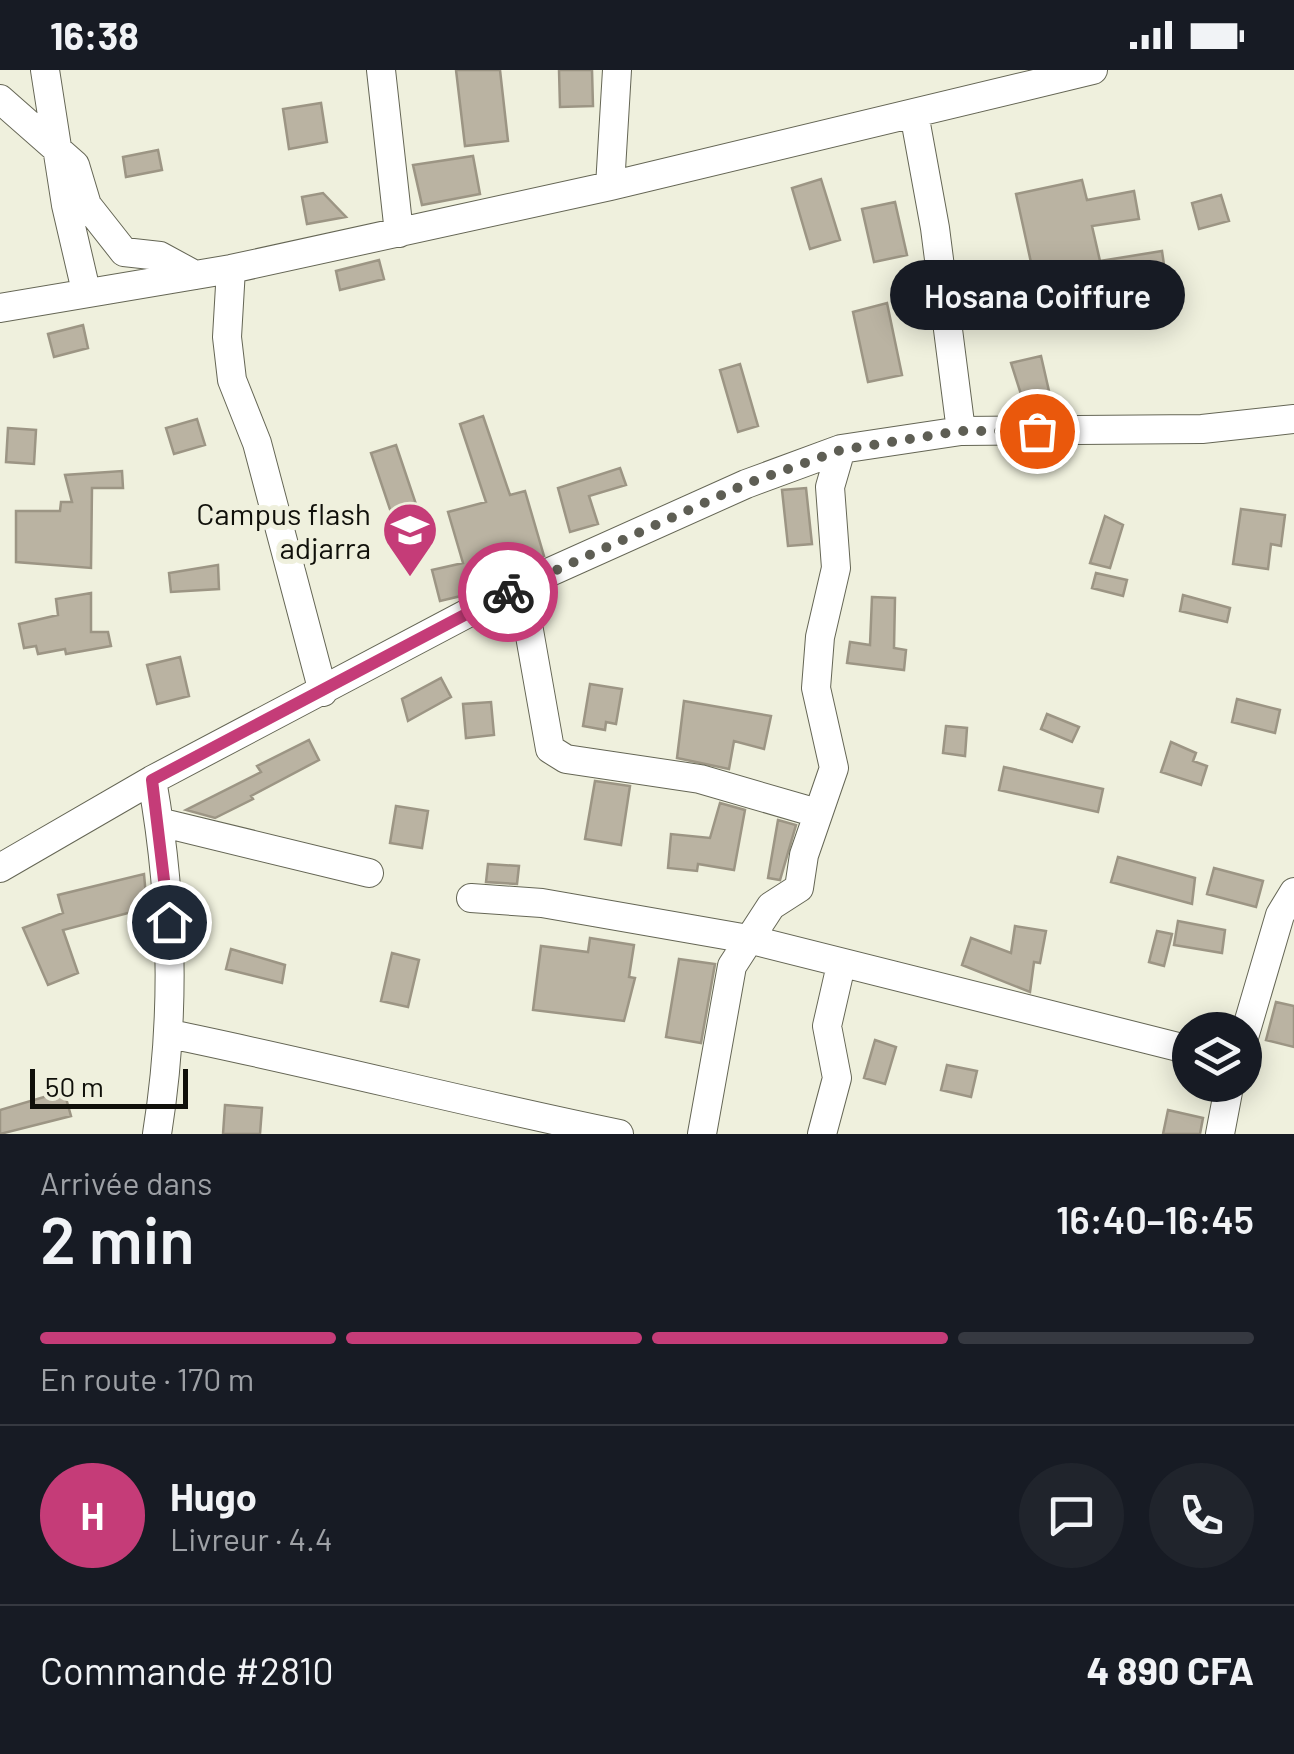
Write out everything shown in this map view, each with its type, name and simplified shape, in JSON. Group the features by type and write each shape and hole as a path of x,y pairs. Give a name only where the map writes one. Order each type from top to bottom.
{"street":[{"path":"46,70 66,206 86,290"},
{"path":"380,70 399,233"},
{"path":"610,186 617,70"},
{"path":"0,308 86,290 231,269 399,233 1078,72"},
{"path":"0,99 75,166 87,205 124,252 160,256 195,274"},
{"path":"914,112 935,228 960,431"},
{"path":"231,269 227,337 232,380 257,443 323,692"},
{"path":"0,868 152,780 521,585 746,484 841,450 960,431 1202,429 1294,419"},
{"path":"702,1134 732,966 770,906 799,888 817,813 834,768 816,688 820,637 836,568 830,488 841,450"},
{"path":"521,585 550,748 566,759 700,779 817,813"},
{"path":"152,780 169,922 170,1034 157,1134"},
{"path":"159,822 369,874"},
{"path":"1251,1012 1280,915 1294,892"},
{"path":"471,898 542,902 748,940 1172,1045"},
{"path":"822,1134 837,1078 827,1026 841,965"},
{"path":"170,1034 369,1074 482,1106 619,1134"},
{"path":"1220,1134 1226,1102"},
{"path":"474,1134 482,1106"}],"building":[{"path":"456,70 500,70 508,141 465,146"},
{"path":"559,70 592,70 593,106 560,107"},
{"path":"321,103 327,142 289,149 283,109"},
{"path":"158,150 162,170 126,177 123,157"},
{"path":"473,156 480,194 422,205 413,165"},
{"path":"821,179 840,240 810,249 792,188"},
{"path":"1082,180 1087,200 1134,191 1139,219 1092,226 1100,261 1162,251 1169,299 1131,305 1126,274 1039,299 1016,194"},
{"path":"323,193 346,217 307,224 302,197"},
{"path":"1221,195 1229,221 1199,229 1192,203"},
{"path":"895,202 907,255 874,262 862,209"},
{"path":"379,260 384,279 340,290 336,271"},
{"path":"887,303 902,375 868,382 853,312"},
{"path":"83,325 88,348 54,357 48,334"},
{"path":"1041,356 1054,413 1027,413 1011,363"},
{"path":"740,364 758,426 738,432 720,370"},
{"path":"483,416 510,495 525,491 544,556 463,589 465,595 440,601 432,570 463,563 448,512 486,502 460,424"},
{"path":"197,419 205,445 174,454 166,428"},
{"path":"8,428 36,430 34,464 6,462"},
{"path":"396,445 422,522 397,530 371,453"},
{"path":"620,468 626,485 589,496 598,524 570,532 558,488"},
{"path":"122,471 123,488 92,488 91,568 16,562 16,511 60,511 61,502 72,502 65,475"},
{"path":"806,488 812,544 788,546 782,490"},
{"path":"1241,509 1285,515 1281,546 1271,544 1268,569 1233,564"},
{"path":"1105,516 1123,525 1110,568 1090,563"},
{"path":"218,565 219,589 171,592 169,573"},
{"path":"1096,573 1127,580 1123,596 1092,588"},
{"path":"91,593 91,632 108,632 111,646 66,654 65,649 38,654 36,646 24,648 19,624 58,615 56,599"},
{"path":"1183,595 1230,608 1227,622 1180,611"},
{"path":"872,597 895,598 894,648 906,650 904,670 847,663 850,642 870,645"},
{"path":"180,657 189,696 157,704 147,665"},
{"path":"441,678 451,697 408,721 402,699"},
{"path":"590,684 622,689 616,724 606,722 605,730 583,726"},
{"path":"1237,699 1280,710 1275,733 1232,722"},
{"path":"684,701 771,716 764,749 734,741 729,769 677,758"},
{"path":"491,702 494,735 466,738 463,704"},
{"path":"1047,714 1079,727 1072,742 1041,729"},
{"path":"946,726 967,728 965,756 943,753"},
{"path":"309,740 319,760 251,796 253,799 215,818 186,810 261,772 257,766"},
{"path":"1171,742 1196,753 1193,761 1207,766 1201,785 1161,772"},
{"path":"1004,767 1103,789 1098,812 999,790"},
{"path":"595,781 630,786 621,845 585,839"},
{"path":"720,803 745,810 734,870 698,864 697,871 668,868 671,834 710,838"},
{"path":"396,806 428,811 422,848 390,843"},
{"path":"778,820 796,825 780,880 768,878"},
{"path":"1118,857 1195,878 1192,904 1111,882"},
{"path":"488,864 519,866 517,884 486,882"},
{"path":"1214,868 1263,881 1256,907 1207,894"},
{"path":"144,874 147,908 63,930 78,973 48,985 23,928 63,913 58,895"},
{"path":"1178,921 1225,930 1222,953 1174,945"},
{"path":"1015,926 1046,931 1040,963 1034,962 1030,992 962,965 971,938 1011,953"},
{"path":"1157,931 1172,934 1164,966 1149,962"},
{"path":"590,938 634,945 629,977 635,978 624,1021 533,1010 541,946 588,952"},
{"path":"231,949 285,965 282,983 226,969"},
{"path":"392,953 419,960 408,1007 381,1001"},
{"path":"679,959 715,964 701,1043 666,1037"},
{"path":"1276,1002 1294,1006 1294,1047 1266,1040"},
{"path":"875,1040 896,1047 885,1084 864,1078"},
{"path":"947,1065 977,1071 971,1097 941,1090"},
{"path":"64,1091 71,1116 0,1134 0,1110"},
{"path":"225,1105 262,1108 260,1134 223,1134"},
{"path":"1168,1110 1203,1118 1200,1134 1163,1134"}],"way so far":[{"path":"508,592 746,484 841,450 960,431 1037,431"}],"place":[{"name":"Hosana Coiffure","path":"1037,431"},
{"name":"Campus flash adjarra","path":"410,579"}],"route":[{"path":"169,922 152,780 508,592"}]}
